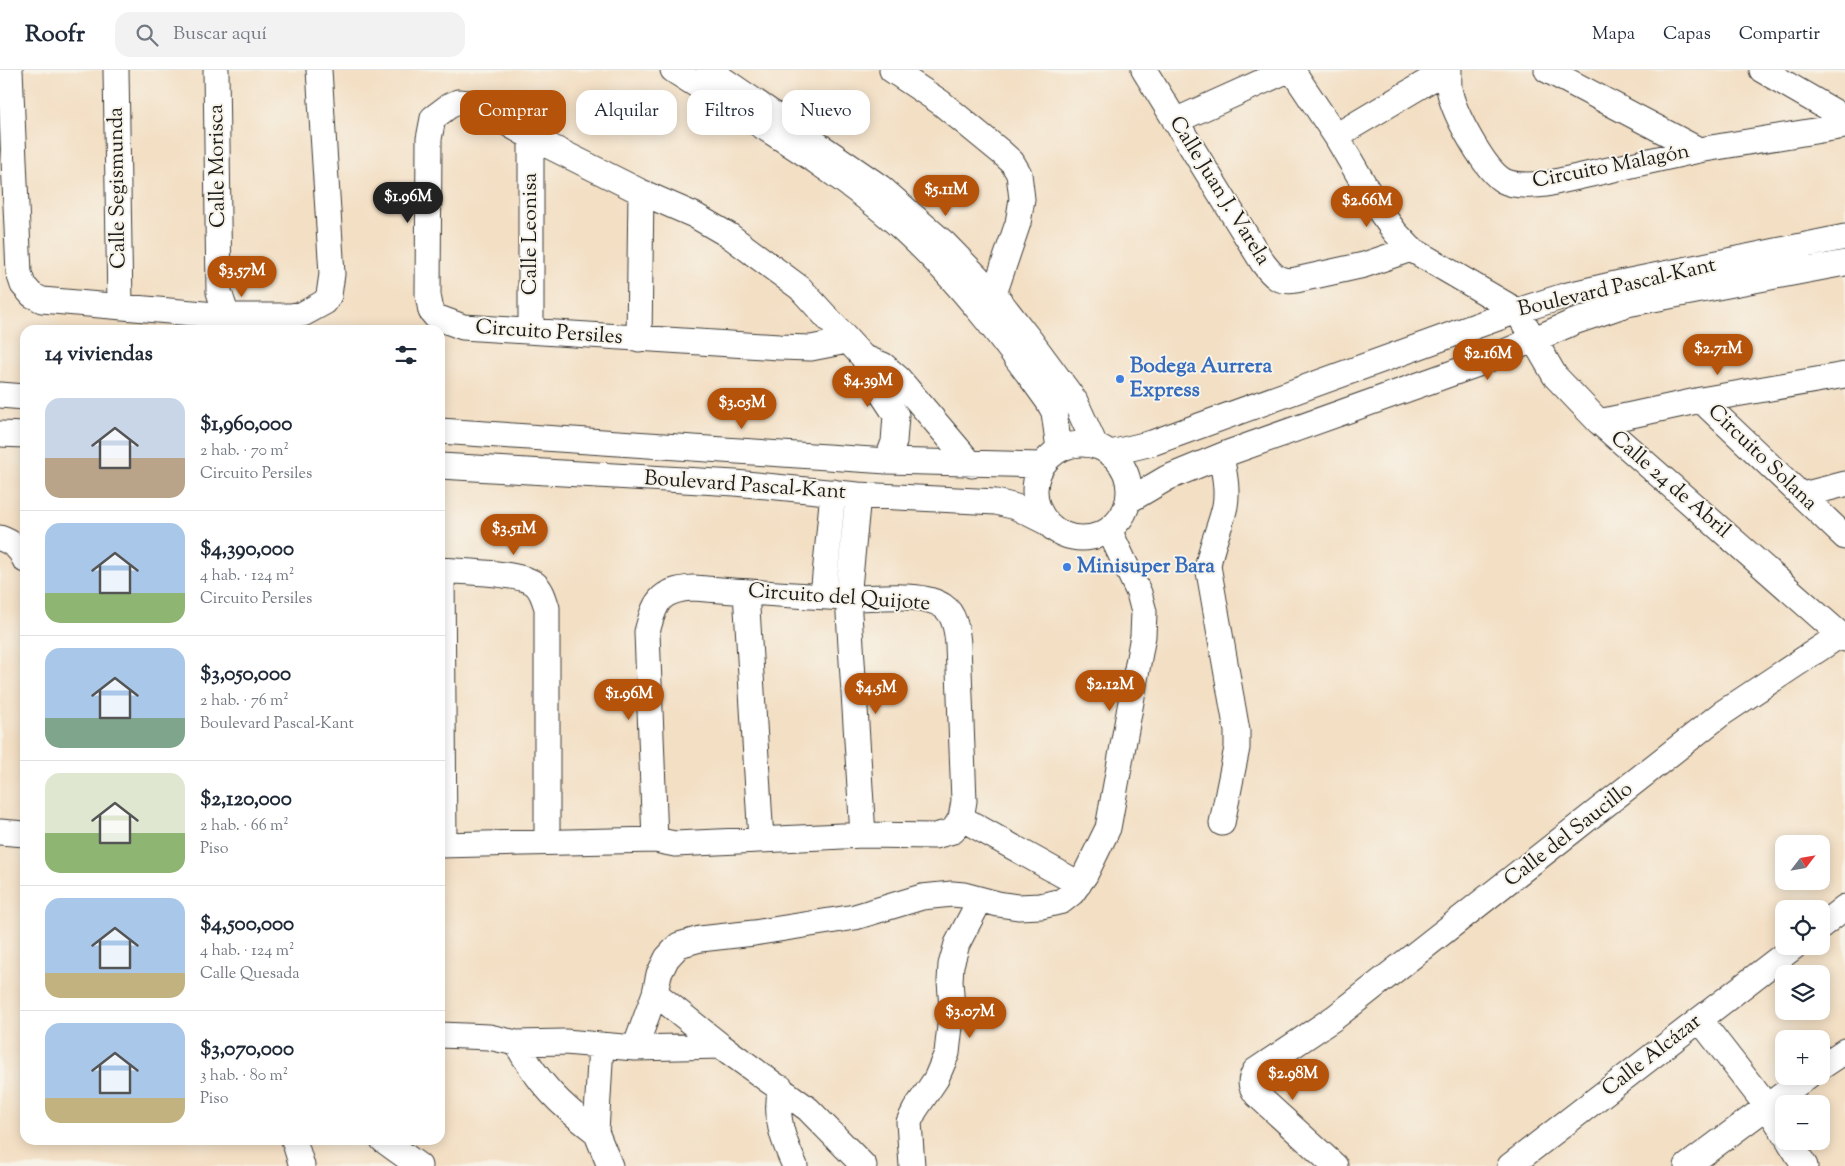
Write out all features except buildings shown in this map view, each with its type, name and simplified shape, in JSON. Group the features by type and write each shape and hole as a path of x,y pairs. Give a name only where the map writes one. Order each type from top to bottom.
{"street":[{"path":"10,70 19,273 23,285 32,295 42,300 120,305 217,323 303,314 325,302 329,295 332,274 319,70"},
{"name":"Calle Segismunda","path":"116,70 120,305"},
{"name":"Calle Morisca","path":"216,70 219,292 217,323"},
{"path":"673,70 833,173 902,229 930,255 979,307 1048,401 1054,412 1051,457 1035,484 1037,504 1046,522 1060,532 1076,538 1093,537 1109,530 1122,518 1128,501 1129,483 1126,475 1122,467 1103,449 1075,402 994,294 945,244 880,187 709,70"},
{"path":"892,70 940,102 1012,162 1019,174 1022,198 1018,223 994,294"},
{"name":"Calle Juan J. Varela","path":"1144,70 1272,275 1286,282 1364,265 1411,249"},
{"path":"1175,121 1290,70 1336,136 1394,232 1411,249 1516,310"},
{"name":"Circuito Malagón","path":"1336,136 1448,70 1449,92 1477,151 1492,171 1505,181 1528,185 1546,184 1699,150 1845,126"},
{"path":"1547,70 1699,150"},
{"path":"1762,70 1845,118"},
{"name":"Circuito Persiles","path":"887,461 894,442 896,415 855,349 822,310 800,288 730,236 694,215 641,192 531,137 490,111 472,103 458,102 433,118 429,139 428,295 431,310 436,317 463,327 787,348 855,349 883,365 899,379 972,465"},
{"name":"Calle Leonisa","path":"531,137 531,331"},
{"path":"638,339 641,192"},
{"name":"Boulevard Pascal-Kant","path":"1103,449 1152,443 1516,310 1592,289 1845,237"},
{"name":"Boulevard Pascal-Kant","path":"1128,501 1167,478 1221,456 1474,365 1574,322 1627,304 1845,263"},
{"name":"Calle 24 de Abril","path":"1516,310 1555,376 1599,422 1842,637"},
{"name":"Circuito Solana","path":"1599,422 1701,400 1845,375"},
{"path":"0,395 20,397"},
{"name":"Circuito Solana","path":"1701,400 1845,537"},
{"name":"Boulevard Pascal-Kant","path":"445,431 972,465 1051,457"},
{"path":"0,434 20,435"},
{"path":"1051,457 1077,444 1103,449"},
{"path":"735,483 737,450"},
{"path":"1221,456 1226,489 1224,506 1208,566 1237,731 1237,748 1222,823"},
{"name":"Boulevard Pascal-Kant","path":"445,466 735,483 858,494 996,502 1016,507 1046,522"},
{"path":"1802,495 1845,484"},
{"path":"823,596 833,492"},
{"path":"858,494 848,598 863,834"},
{"path":"635,1048 655,993 659,974 667,958 679,945 700,939 754,933 855,917 922,897 952,894 1018,907 1041,906 1062,901 1079,884 1098,853 1108,828 1143,636 1144,612 1139,594 1109,530"},
{"path":"0,538 10,541 20,550"},
{"path":"445,570 518,576 536,584 541,592 547,608 547,842"},
{"name":"Circuito del Quijote","path":"655,840 647,672 647,632 654,607 659,598 681,589 925,600 943,606 951,614 957,630 964,777 961,818"},
{"path":"746,592 761,840"},
{"name":"Calle del Saucillo","path":"1335,1166 1251,1087 1250,1079 1255,1071 1334,1018 1509,883 1721,714 1842,637"},
{"path":"445,845 655,840 675,844 863,834 934,836 952,831 958,826 961,818 1079,884"},
{"path":"0,832 20,834"},
{"path":"912,1166 909,1122 936,1080 947,1053 952,1008 951,965 957,944 980,900"},
{"path":"1830,919 1845,907"},
{"name":"Calle Alcázar","path":"1510,1166 1783,955"},
{"path":"655,993 720,1046 808,1109 864,1166"},
{"path":"1700,1020 1775,1119"},
{"path":"445,1035 469,1035 516,1043 565,1042 635,1048 720,1046"},
{"path":"516,1043 533,1073 552,1096 596,1132"},
{"path":"601,1046 596,1132 610,1166"},
{"path":"1830,1061 1845,1051"},
{"path":"1687,1166 1795,1085"},
{"path":"780,1088 778,1105 780,1128 795,1166"},
{"path":"296,1145 302,1166"},
{"path":"390,1145 419,1166"},
{"path":"1795,1150 1805,1166"}],"place":[{"name":"Bodega Aurrera Express","path":"1120,379"},
{"name":"Minisuper Bara","path":"1067,567"}]}
